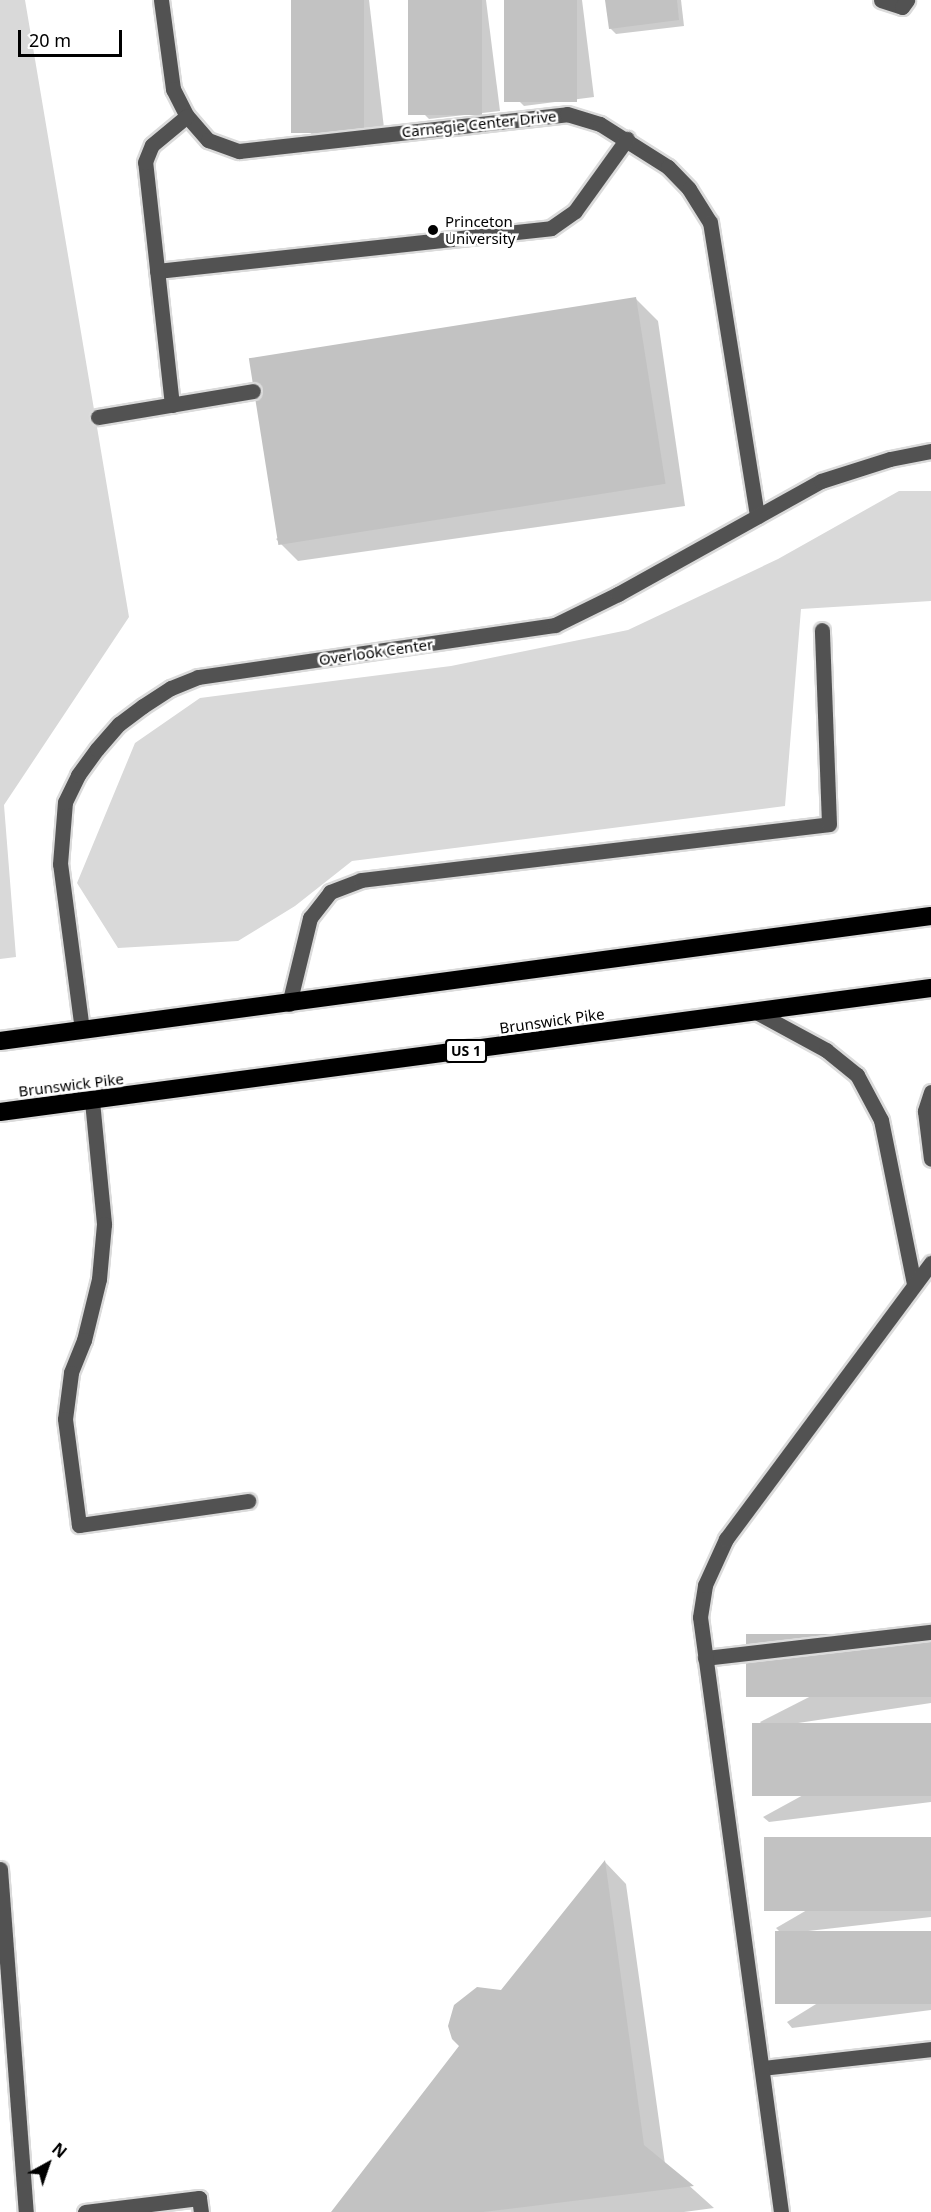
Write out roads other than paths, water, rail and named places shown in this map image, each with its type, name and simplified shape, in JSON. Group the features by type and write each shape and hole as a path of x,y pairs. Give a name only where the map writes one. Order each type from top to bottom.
{"highway":[{"path":"0,1041 931,916"},
{"name":"Brunswick Pike","path":"0,1112 931,988"}],"street":[{"name":"Carnegie Center Drive","path":"161,0 173,89 187,116 208,140 239,151 567,114 600,124 668,167 689,189 710,222 757,516"},
{"path":"882,0 902,7 907,0"},
{"path":"172,405 145,162 152,145 187,116"},
{"path":"157,271 551,228 575,211 627,140"},
{"path":"98,417 253,392"},
{"name":"Overlook Center","path":"82,1030 60,864 65,802 78,775 119,724 171,688 198,677 555,624 586,611 821,481 890,459 931,451"},
{"path":"289,1004 310,918 330,892 361,880 829,824 822,630"},
{"path":"756,1012 826,1050 857,1075 881,1120 914,1284"},
{"path":"931,1092 925,1111 931,1159"},
{"path":"92,1101 104,1224 99,1279 84,1340 71,1373 65,1419 80,1525 248,1501"},
{"path":"781,2212 705,1659 700,1617 705,1585 726,1539 931,1263"},
{"path":"705,1659 931,1632"},
{"path":"0,1869 26,2212"},
{"path":"762,2068 931,2049"},
{"path":"85,2212 199,2198 201,2212"}],"place":[{"name":"Princeton University","path":"433,230"}]}
